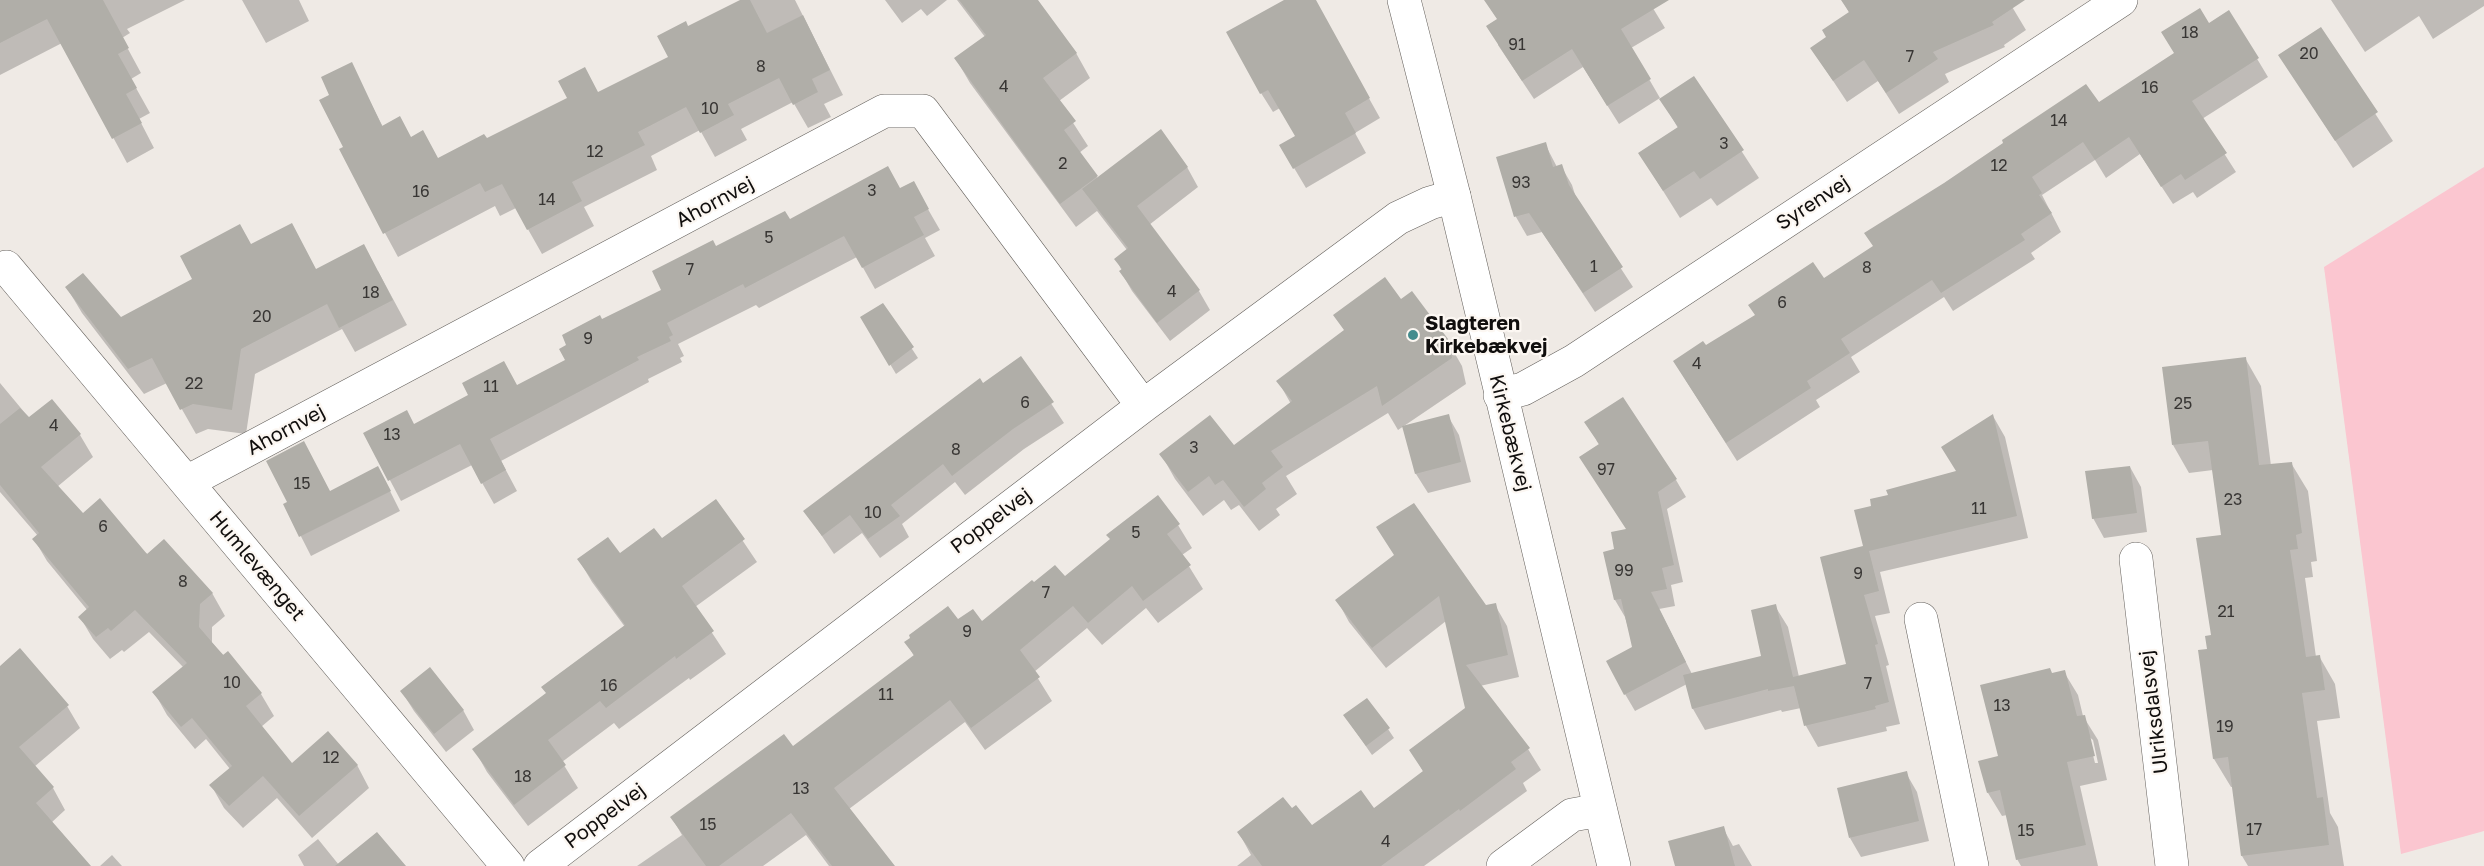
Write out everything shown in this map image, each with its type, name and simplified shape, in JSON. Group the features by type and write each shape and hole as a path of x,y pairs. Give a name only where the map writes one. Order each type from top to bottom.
{"street":[{"name":"Kirkebækvej","path":"1404,0 1454,196 1614,866"},
{"name":"Syrenvej","path":"1500,395 1522,389 1574,361 2121,0"},
{"name":"Ahornvej","path":"187,482 884,111 923,111 1143,406"},
{"name":"Poppelvej","path":"540,866 1143,406 1398,218 1430,203 1454,196"},
{"name":"Humlevænget","path":"6,267 507,866"},
{"name":"Ulriksdalsvej","path":"2136,559 2172,866"},
{"path":"1920,619 1972,866"},
{"path":"1503,866 1572,815 1600,810"}],"shaded area":[{"path":"2484,167 2484,831 2401,854 2324,267"}],"building":[{"path":"0,0 103,0 129,48 118,54 137,88 126,94 142,123 112,139 47,19 0,43"},
{"path":"740,0 750,0 767,33 803,15 830,70 812,79 818,92 793,105 779,78 728,104 734,115 700,133 686,107 638,132 645,145 572,182 582,201 527,230 502,184 485,192 480,183 383,234 339,149 343,147 319,100 329,95 321,77 352,62 382,126 400,116 411,137 423,130 438,158 484,134 487,138 567,98 558,81 585,67 598,92 668,57 657,36 686,21 688,26"},
{"path":"959,0 1038,0 1077,53 1043,78 1076,121 1064,130 1098,176 1060,204 954,58 986,35"},
{"path":"1284,0 1316,0 1370,98 1345,113 1356,133 1293,169 1279,145 1295,136 1268,90 1260,94 1226,32"},
{"path":"1484,0 1669,0 1621,29 1651,79 1607,106 1572,49 1522,81 1486,26 1497,19"},
{"path":"1841,0 2025,0 1992,22 1994,25 1933,52 1938,59 1886,93 1864,60 1833,81 1810,48 1826,37 1822,30 1849,12"},
{"path":"2200,8 2209,23 2229,10 2259,58 2192,101 2227,153 2185,180 2181,174 2161,187 2129,137 2095,160 2083,142 2032,177 2042,193 2039,195 2052,213 2021,234 2025,240 1941,293 1932,280 1841,339 1850,353 1807,381 1811,388 1726,443 1673,361 1703,341 1706,345 1755,315 1748,305 1813,262 1824,278 1873,246 1864,233 1944,183 2003,143 2002,140 2086,84 2099,102 2174,53 2161,32"},
{"path":"2321,27 2378,112 2335,141 2278,55"},
{"path":"1694,76 1744,150 1700,179 1694,171 1663,191 1638,153 1678,127 1659,99"},
{"path":"1161,129 1188,167 1137,206 1200,290 1157,323 1119,271 1122,269 1114,259 1128,248 1082,189"},
{"path":"1546,142 1553,167 1562,164 1569,185 1623,267 1583,293 1529,213 1514,217 1496,157"},
{"path":"888,166 900,188 914,181 929,209 914,217 924,235 862,268 844,236 745,288 743,284 667,323 673,335 669,337 671,341 637,357 639,360 490,439 506,470 481,484 460,444 388,481 363,433 407,410 414,424 468,395 462,383 504,361 517,385 565,360 559,349 566,345 562,335 600,315 602,319 661,290 652,271 713,240 716,246 785,211 790,219"},
{"path":"292,223 316,269 364,244 393,300 339,328 327,304 241,349 232,410 193,404 180,410 152,358 128,369 65,287 83,273 121,317 192,279 180,256 240,224 251,244"},
{"path":"1385,277 1401,299 1412,291 1448,339 1452,358 1382,406 1377,386 1271,451 1283,467 1262,483 1266,489 1244,507 1223,480 1215,485 1209,476 1188,492 1159,454 1210,415 1234,445 1292,401 1276,381 1344,330 1333,315"},
{"path":"883,303 914,347 889,366 860,317"},
{"path":"1021,356 1054,402 1013,429 952,476 943,464 891,505 900,516 868,539 850,515 822,536 803,511 980,378 983,383"},
{"path":"2246,357 2259,465 2292,462 2302,533 2296,535 2298,549 2290,550 2306,657 2320,655 2325,690 2302,693 2317,798 2323,797 2329,845 2241,856 2228,757 2213,759 2198,650 2207,649 2205,636 2211,635 2196,538 2221,535 2208,441 2172,445 2162,367"},
{"path":"1623,397 1677,479 1658,492 1674,565 1662,568 1667,589 1651,592 1686,662 1624,695 1606,661 1632,647 1621,599 1614,600 1603,552 1614,549 1611,532 1626,529 1579,457 1599,444 1584,422"},
{"path":"52,399 81,434 41,467 83,513 100,498 147,554 164,539 213,593 200,604 199,627 223,655 228,651 262,693 246,706 292,763 328,731 358,765 299,816 263,776 229,806 209,785 232,766 192,718 181,727 152,692 187,663 135,610 111,631 108,628 96,637 78,617 89,607 32,539 39,533 0,485 0,424 20,408 29,417"},
{"path":"1449,414 1461,462 1415,474 1402,426"},
{"path":"1993,414 2017,516 1869,551 1879,591 1864,595 1878,644 1875,645 1889,702 1875,706 1876,709 1804,726 1794,686 1768,691 1768,689 1692,709 1683,675 1761,656 1751,610 1776,604 1793,677 1846,664 1820,557 1863,546 1854,510 1871,506 1870,499 1888,495 1886,490 1956,471 1941,447"},
{"path":"304,441 330,491 378,466 391,491 299,537 283,504 287,502 266,461"},
{"path":"2130,466 2137,513 2092,519 2085,471"},
{"path":"1158,495 1180,524 1167,534 1191,565 1143,601 1132,586 1088,623 1073,606 1020,650 1040,677 971,728 950,700 834,788 895,866 832,866 791,813 719,866 706,866 670,817 784,734 793,746 914,655 904,642 910,638 909,635 948,606 958,619 973,609 982,621 1032,580 1034,582 1055,565 1065,576 1110,539 1106,535"},
{"path":"716,499 745,539 682,586 714,631 676,659 675,656 606,708 600,701 548,740 566,765 514,805 472,749 546,693 541,687 625,625 577,559 608,537 620,553 654,528 662,538"},
{"path":"1414,503 1486,605 1496,603 1508,655 1466,665 1530,748 1511,762 1516,769 1381,866 1262,866 1237,832 1283,797 1292,808 1296,805 1312,825 1361,790 1374,808 1423,771 1409,750 1465,708 1439,596 1372,648 1335,600 1394,555 1376,527"},
{"path":"20,648 69,705 19,747 54,787 36,803 91,866 0,866 0,666"},
{"path":"430,667 464,710 434,734 400,691"},
{"path":"2050,668 2052,673 2065,670 2077,716 2085,715 2095,756 2067,762 2086,845 2016,860 2000,790 1987,793 1978,761 1998,756 1980,685"},
{"path":"1367,698 1390,728 1366,746 1343,715"},
{"path":"1907,771 1919,821 1849,838 1837,788"},
{"path":"1724,826 1735,866 1675,866 1668,841"},
{"path":"377,832 406,866 335,866"}],"place":[{"name":"Slagteren Kirkebækvej","path":"1413,335"}]}
